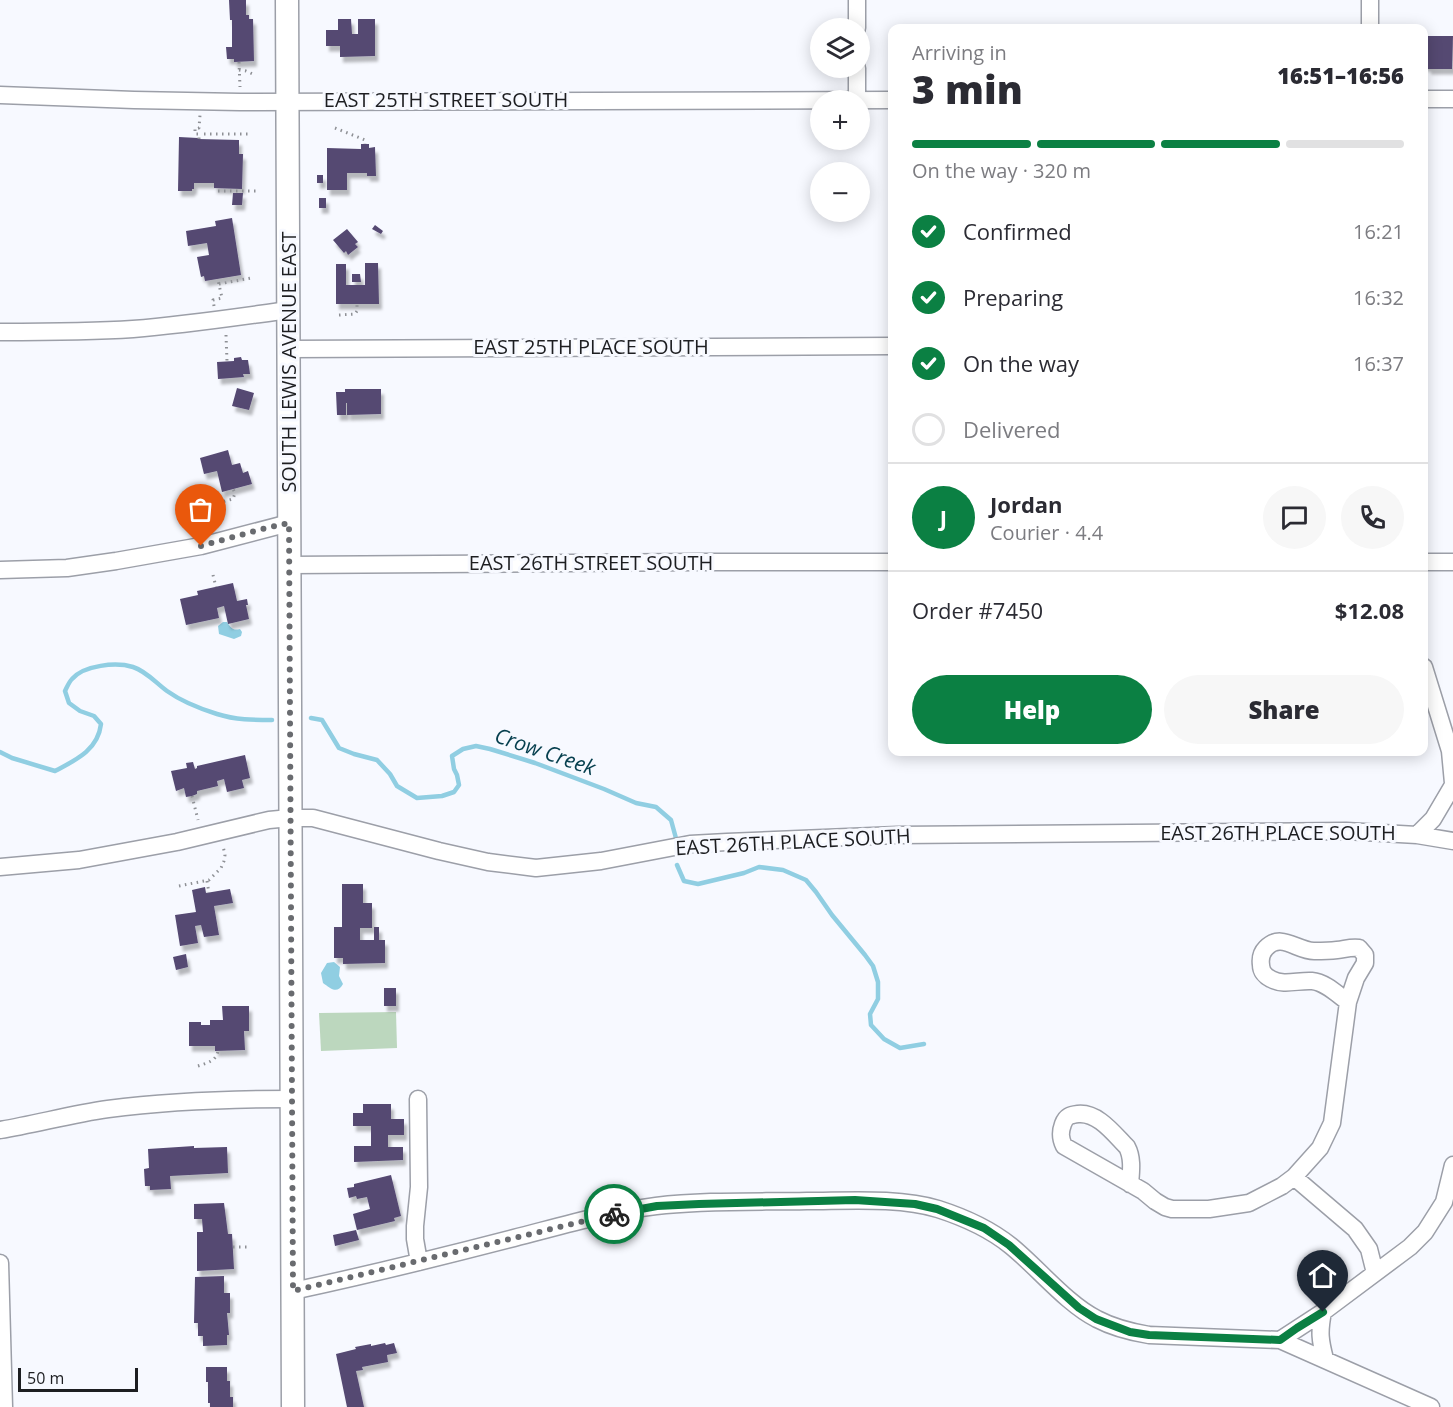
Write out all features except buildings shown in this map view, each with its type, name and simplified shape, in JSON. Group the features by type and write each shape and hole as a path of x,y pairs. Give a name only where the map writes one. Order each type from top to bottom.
{"main road":[{"name":"SOUTH LEWIS AVENUE EAST","path":"287,0 293,1407"}],"street":[{"path":"857,0 857,18"},
{"path":"1370,0 1370,24"},
{"name":"EAST 25TH STREET SOUTH","path":"0,95 240,102 810,100"},
{"path":"1428,99 1453,99"},
{"name":"EAST 25TH STREET SOUTH","path":"870,100 888,100"},
{"path":"0,332 133,329 289,310"},
{"name":"EAST 25TH PLACE SOUTH","path":"289,349 888,346"},
{"path":"0,570 67,568 116,561 201,546 289,523"},
{"name":"EAST 26TH STREET SOUTH","path":"290,565 888,562"},
{"path":"1428,562 1453,562"},
{"path":"1417,835 1433,819 1453,784 1449,751 1428,680"},
{"name":"EAST 26TH PLACE SOUTH","path":"0,867 79,860 202,836 269,820 290,818 313,818 488,862 536,868 601,861 697,844 897,835 1346,831 1417,835 1453,841"},
{"path":"1130,1184 1131,1159 1127,1147 1092,1116 1084,1114 1069,1116 1061,1130 1060,1139 1064,1146 1172,1209 1209,1209 1249,1203 1294,1177 1320,1148 1332,1123 1348,1002 1356,978 1365,963 1365,955 1359,948 1310,951 1281,941 1273,942 1265,949 1261,957 1264,975 1282,983 1314,981 1326,986 1348,1002"},
{"path":"0,1130 142,1105 198,1100 292,1099"},
{"path":"418,1100 419,1187 414,1226 419,1262"},
{"path":"1280,1340 1323,1312 1410,1247 1425,1232 1444,1202 1453,1165"},
{"path":"1294,1177 1355,1229 1369,1249 1375,1273"},
{"path":"293,1291 600,1217 657,1206 855,1200 915,1204 937,1209 984,1228 1009,1245 1079,1308 1096,1319 1121,1329 1149,1335 1280,1340 1431,1407"},
{"path":"0,1263 4,1407"},
{"path":"1323,1312 1320,1327 1325,1359"}],"path":[{"path":"239,62 240,102"},
{"path":"239,70 255,75"},
{"path":"335,128 365,140 365,144"},
{"path":"199,139 201,134 248,135"},
{"path":"218,191 256,191"},
{"path":"227,361 221,319 213,300 222,298 219,282 251,278"},
{"path":"339,315 355,314 357,304"},
{"path":"218,503 233,499 234,489"},
{"path":"213,575 216,587"},
{"path":"192,796 202,836"},
{"path":"179,886 207,881 221,868 224,861 224,849"},
{"path":"207,881 209,892"},
{"path":"198,1066 215,1058 218,1050"},
{"path":"233,1247 248,1247"}],"green space":[{"path":"396,1012 397,1048 321,1051 319,1013"}],"water":[{"path":"227,622 234,629 240,629 241,636 234,639 219,634 218,626"},
{"path":"334,962 340,967 339,976 343,984 336,990 323,983 321,973 327,963"}],"waterway":[{"name":"Crow Creek","path":"0,752 55,771 85,753 95,741 101,724 94,716 80,711 69,703 65,691 77,674 101,666 118,665 138,669 178,698 217,714 238,719 272,720"},
{"name":"Crow Creek","path":"311,718 322,720 339,748 377,760 397,786 417,798 442,796 454,792 459,785 452,756 463,749 476,746 535,763 636,803 656,807 671,820 677,842"},
{"name":"Crow Creek","path":"677,865 684,881 698,884 759,867 783,870 806,880 873,966 878,982 878,999 870,1014 871,1025 884,1039 900,1048 924,1044"}],"way so far":[{"path":"201,546 289,523 293,1291 614,1214"}],"route":[{"path":"614,1214 657,1206 699,1204 855,1200 915,1204 937,1209 984,1228 1009,1245 1079,1308 1096,1319 1130,1332 1149,1335 1280,1340 1323,1312"}]}
